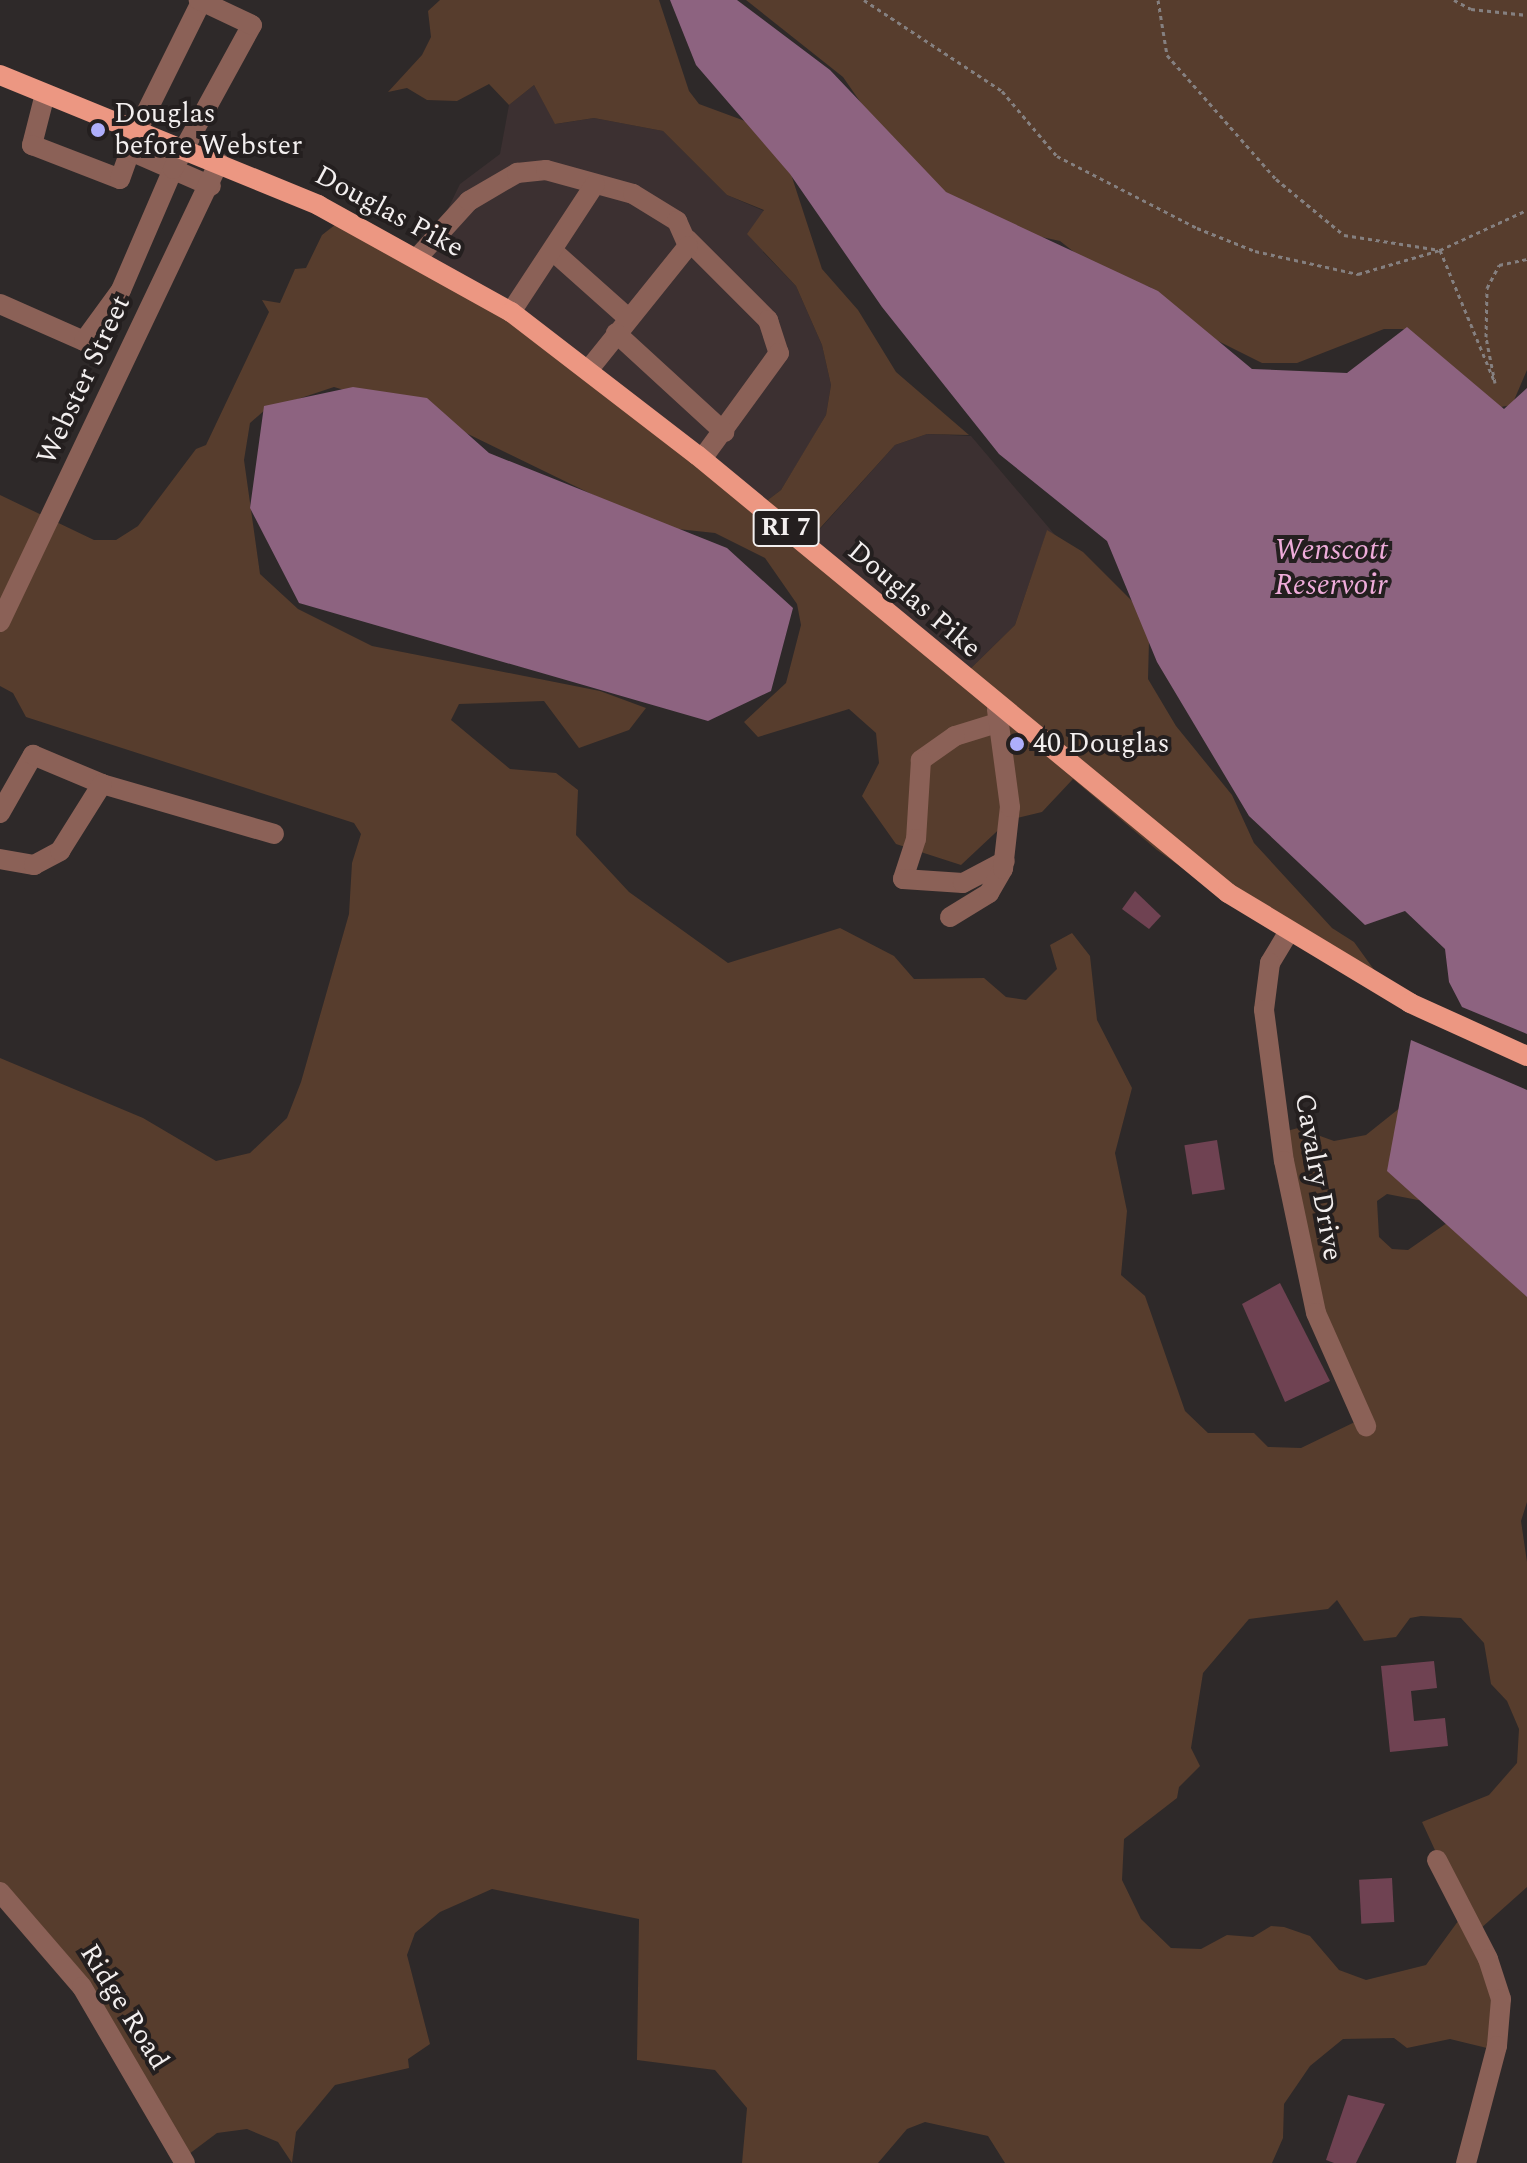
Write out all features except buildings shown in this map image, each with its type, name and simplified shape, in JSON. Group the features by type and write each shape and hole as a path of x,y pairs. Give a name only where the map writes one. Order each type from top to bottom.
{"main road":[{"name":"Douglas Pike","path":"0,75 219,162 418,257 511,312 589,369 702,459 997,714 1152,835 1288,933 1410,1003 1527,1056"}],"street":[{"path":"0,304 84,341 121,290 173,169 252,25 201,0 138,129 133,152 120,179 32,145 45,94"},
{"path":"133,152 211,186"},
{"name":"Webster Street","path":"0,622 211,186 219,162"},
{"path":"418,257 469,201 517,173 546,170 595,184 662,211 777,335 774,367 702,459"},
{"path":"511,312 554,252 595,184"},
{"path":"589,369 687,239"},
{"path":"554,252 724,432"},
{"path":"950,917 989,893 1005,861 1010,807 997,714 955,736 921,760 916,839 903,879 963,883 1005,861"},
{"path":"0,813 33,755 102,784 274,834"},
{"path":"0,859 34,865 60,851 102,784"},
{"name":"Cavalry Drive","path":"1288,933 1270,963 1264,1010 1288,1187 1316,1313 1366,1426"},
{"path":"1437,1860 1482,1945 1501,1999 1497,2046 1466,2163"},
{"name":"Ridge Road","path":"0,1892 82,1987 185,2163"}],"path":[{"path":"864,0 1002,91 1057,156 1197,228 1255,251 1358,274 1440,250 1527,210"},
{"path":"1158,0 1167,55 1276,179 1344,235 1440,250"},
{"path":"1454,0 1471,9 1527,15"},
{"path":"1440,250 1495,383 1486,337 1487,288 1499,265 1527,259"}],"shaded area":[{"path":"440,0 659,0 689,91 699,104 745,121 788,165 822,269 858,310 896,372 969,435 927,434 895,445 803,547 962,677 1015,625 1047,530 1083,552 1138,607 1149,641 1148,679 1176,726 1232,795 1254,843 1332,928 1354,942 1380,978 1263,925 1157,850 1073,779 1042,812 1009,820 961,865 896,844 862,796 879,763 876,733 849,709 758,737 744,722 786,683 801,625 797,604 765,558 715,533 659,527 431,416 334,387 265,410 250,423 244,460 260,574 298,609 372,646 600,691 646,708 629,730 579,748 544,701 459,704 451,720 510,769 556,773 578,790 576,835 629,892 728,963 840,928 894,956 914,979 984,978 1006,997 1026,1000 1057,969 1050,945 1072,933 1090,956 1097,1020 1132,1088 1115,1153 1127,1211 1121,1275 1145,1296 1185,1411 1208,1433 1254,1433 1268,1447 1301,1448 1359,1420 1323,1352 1276,1134 1298,1128 1334,1141 1366,1135 1411,1099 1423,1201 1387,1194 1377,1201 1379,1237 1392,1249 1408,1250 1467,1209 1527,1266 1527,1502 1521,1521 1527,1562 1527,1887 1480,1929 1493,1974 1491,2049 1450,2039 1407,2048 1394,2038 1343,2039 1310,2066 1284,2104 1283,2138 1272,2163 1005,2163 988,2136 925,2122 907,2129 878,2163 742,2163 747,2108 715,2070 637,2060 639,1919 492,1889 440,1912 415,1933 407,1955 430,2044 408,2059 409,2068 335,2085 296,2132 292,2163 278,2142 247,2129 217,2133 185,2157 84,1989 0,1896 0,1058 143,1118 216,1161 250,1153 287,1118 301,1082 349,914 352,863 361,834 354,823 26,717 13,693 0,686 0,495 94,540 116,540 138,526 196,449 206,445 269,312 262,300 280,303 295,269 306,268 322,235 340,221 550,341 760,506 781,490 826,415 831,385 822,345 796,286 747,234 764,210 727,195 663,131 594,118 555,124 534,85 509,105 489,84 457,101 427,100 407,88 388,92 422,55 431,37 428,11","holes":["1337,1600 1364,1641 1396,1637 1410,1618 1461,1618 1484,1643 1491,1684 1507,1701 1519,1729 1517,1763 1489,1795 1422,1822 1464,1913 1426,1965 1366,1980 1339,1970 1310,1936 1284,1927 1271,1926 1253,1937 1227,1935 1201,1949 1171,1948 1141,1919 1122,1880 1124,1839 1177,1798 1179,1787 1200,1766 1191,1748 1203,1673 1249,1619 1328,1609"]},
{"path":"746,0 1527,0 1527,370 1512,405 1495,408 1403,329 1384,329 1297,363 1262,363 1216,340 1150,287 1093,267 1060,241 972,222 895,152 843,77"},
{"path":"534,85 556,124 594,118 663,131 727,195 764,211 763,252 796,286 822,345 831,385 826,415 811,441 781,490 760,506 422,262 460,184 500,154 509,105"},
{"path":"927,434 971,436 1055,535 1047,531 1015,625 962,677 803,548 895,445"}],"water":[{"name":"Wenscott Reservoir","path":"670,0 737,0 830,70 946,192 1158,291 1252,369 1347,373 1407,327 1504,409 1527,388 1527,1034 1462,1007 1449,982 1445,949 1405,911 1365,925 1249,816 1157,662 1107,541 999,454 882,307 790,174 696,65"},
{"path":"353,387 427,398 489,453 727,548 793,608 771,691 708,721 299,603 250,508 264,406"},
{"path":"1411,1040 1527,1090 1527,1297 1387,1171"}],"place":[{"name":"Douglas before Webster","path":"98,130"},
{"name":"40 Douglas","path":"1017,744"}]}
